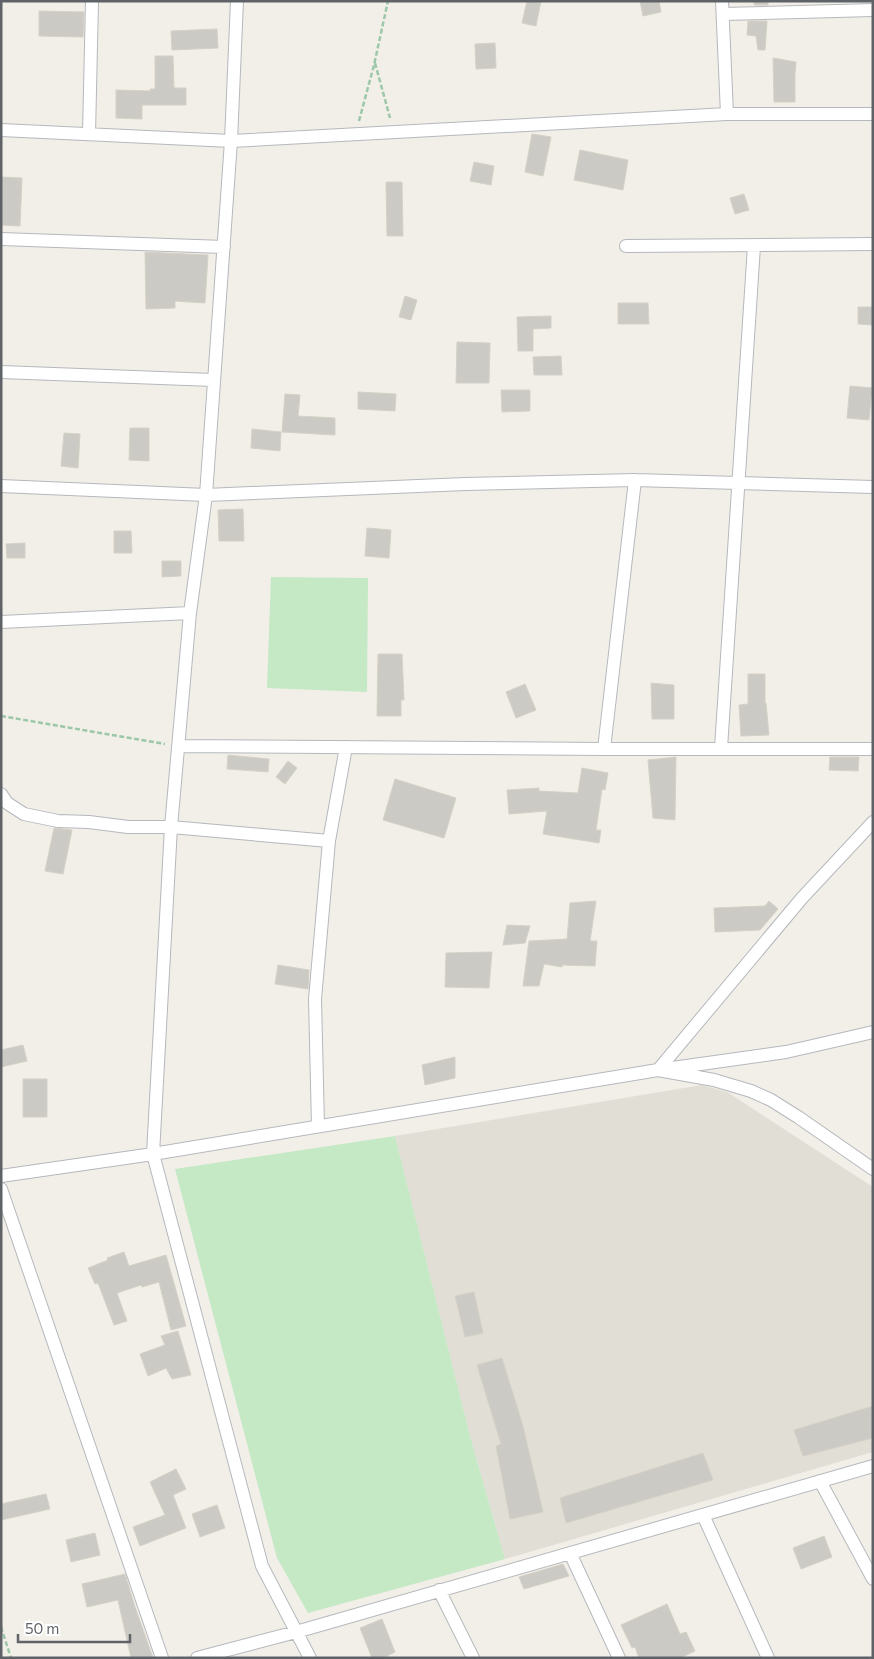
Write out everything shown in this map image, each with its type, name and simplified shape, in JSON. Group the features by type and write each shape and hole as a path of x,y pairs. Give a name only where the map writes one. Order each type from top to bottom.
{"street":[{"path":"89,134 92,1"},
{"path":"236,1 231,142 224,247 206,495 190,613 171,826 153,1154 262,1566 310,1658"},
{"path":"727,114 722,8 873,10"},
{"path":"1,130 231,142 727,114 873,114"},
{"path":"1,239 224,247"},
{"path":"626,246 873,244"},
{"path":"721,748 754,246"},
{"path":"1,372 213,380"},
{"path":"604,749 635,480"},
{"path":"1,486 206,495 465,484 635,480 873,487"},
{"path":"1,622 190,613"},
{"path":"178,746 873,749"},
{"path":"318,1126 315,999 329,841 346,747"},
{"path":"1,794 6,803 24,814 58,821 89,822 128,827 171,826 329,841"},
{"path":"658,1070 802,898 873,822"},
{"path":"1,1176 153,1154 658,1070 786,1052 873,1032"},
{"path":"658,1070 714,1080 751,1091 771,1100 873,1169"},
{"path":"1,1188 162,1658"},
{"path":"197,1658 296,1632 873,1466"},
{"path":"820,1481 873,1579"},
{"path":"703,1515 768,1658"},
{"path":"570,1553 619,1658"},
{"path":"439,1590 473,1658"}],"path":[{"path":"355,135 375,62 388,1"},
{"path":"375,62 394,133"},
{"path":"1,716 178,746"},
{"path":"1,1627 11,1658"}],"shaded area":[{"path":"702,1085 727,1092 873,1187 873,1452 505,1559 470,1436 395,1136"}],"green space":[{"path":"271,577 368,578 367,692 267,688"},
{"path":"395,1136 470,1436 505,1559 308,1613 277,1558 175,1169"}],"building":[{"path":"527,1 541,1 536,26 522,23"},
{"path":"640,1 659,1 661,12 643,16"},
{"path":"754,1 768,1 768,5 754,5"},
{"path":"39,11 84,12 83,37 39,36"},
{"path":"748,21 767,21 765,50 758,50 756,36 747,35"},
{"path":"217,29 218,48 172,50 171,31"},
{"path":"495,43 496,68 476,69 475,44"},
{"path":"155,56 173,56 174,88 186,88 186,105 142,105 142,119 116,118 116,90 150,91 150,89 155,89"},
{"path":"773,58 796,62 795,102 774,102"},
{"path":"532,134 551,137 543,176 525,172"},
{"path":"580,150 628,160 623,190 574,180"},
{"path":"474,162 494,166 491,185 470,181"},
{"path":"1,177 22,178 20,226 1,225"},
{"path":"386,182 402,182 403,236 387,236"},
{"path":"744,194 749,210 735,214 730,198"},
{"path":"145,252 208,255 205,303 175,301 175,308 146,309"},
{"path":"405,296 417,300 411,320 399,317"},
{"path":"618,303 648,303 649,324 618,324"},
{"path":"858,307 873,307 873,325 858,324"},
{"path":"551,316 551,328 533,329 533,351 518,351 517,317"},
{"path":"457,342 490,343 489,383 456,383"},
{"path":"561,356 562,375 534,375 533,357"},
{"path":"850,386 872,388 869,420 847,418"},
{"path":"501,390 530,390 530,411 502,412"},
{"path":"358,392 396,394 395,411 358,409"},
{"path":"285,394 300,395 298,416 335,418 335,435 282,432"},
{"path":"130,428 149,428 149,461 129,460"},
{"path":"252,429 281,432 280,451 251,448"},
{"path":"64,433 80,434 78,468 61,466"},
{"path":"243,509 244,541 219,541 218,510"},
{"path":"367,528 391,530 389,558 365,556"},
{"path":"114,531 131,531 132,553 114,553"},
{"path":"25,543 25,558 7,558 6,544"},
{"path":"162,561 181,561 181,576 162,577"},
{"path":"378,654 402,654 404,700 401,700 401,716 377,716"},
{"path":"748,674 765,674 765,703 769,735 741,736 739,705 748,704"},
{"path":"651,683 674,685 674,719 652,719"},
{"path":"525,684 536,710 516,718 506,692"},
{"path":"228,755 269,759 268,772 227,769"},
{"path":"676,757 675,820 653,818 648,760"},
{"path":"830,757 859,757 858,771 829,770"},
{"path":"288,761 297,768 285,784 276,777"},
{"path":"582,768 608,773 605,790 602,789 596,830 601,830 599,843 543,834 547,811 509,814 507,790 539,788 539,791 578,793"},
{"path":"395,779 456,798 444,838 383,820"},
{"path":"54,828 72,830 63,874 45,871"},
{"path":"596,901 590,941 597,941 595,966 562,965 562,967 544,964 539,986 523,986 529,941 567,939 570,903"},
{"path":"769,901 778,909 760,930 715,932 714,908 765,906"},
{"path":"507,925 530,926 525,943 503,945"},
{"path":"492,952 489,988 445,987 446,953"},
{"path":"278,965 309,970 308,989 275,984"},
{"path":"23,1045 27,1061 1,1067 1,1050"},
{"path":"455,1057 455,1078 425,1085 422,1065"},
{"path":"23,1079 47,1079 47,1117 23,1117"},
{"path":"124,1252 129,1266 166,1255 186,1326 171,1330 159,1282 142,1287 141,1285 117,1293 127,1321 114,1325 98,1283 95,1284 88,1268"},
{"path":"474,1292 483,1333 465,1337 455,1296"},
{"path":"178,1331 191,1375 172,1379 166,1368 148,1376 140,1354 165,1345 161,1336"},
{"path":"502,1358 523,1426 543,1512 510,1519 496,1446 501,1444 477,1365"},
{"path":"873,1406 873,1438 803,1456 794,1430"},
{"path":"703,1453 713,1480 566,1523 560,1498"},
{"path":"176,1469 186,1489 173,1495 186,1528 140,1546 133,1527 165,1515 150,1482"},
{"path":"46,1494 50,1509 1,1520 1,1504"},
{"path":"217,1505 225,1528 200,1537 192,1514"},
{"path":"95,1533 100,1555 71,1562 66,1540"},
{"path":"824,1536 832,1557 801,1569 793,1548"},
{"path":"563,1564 569,1576 524,1589 519,1577"},
{"path":"125,1574 153,1658 131,1658 118,1600 87,1607 82,1584"},
{"path":"667,1604 680,1634 686,1632 695,1651 680,1658 639,1658 635,1647 632,1648 621,1625"},
{"path":"382,1619 395,1652 383,1658 372,1658 360,1628"}]}
